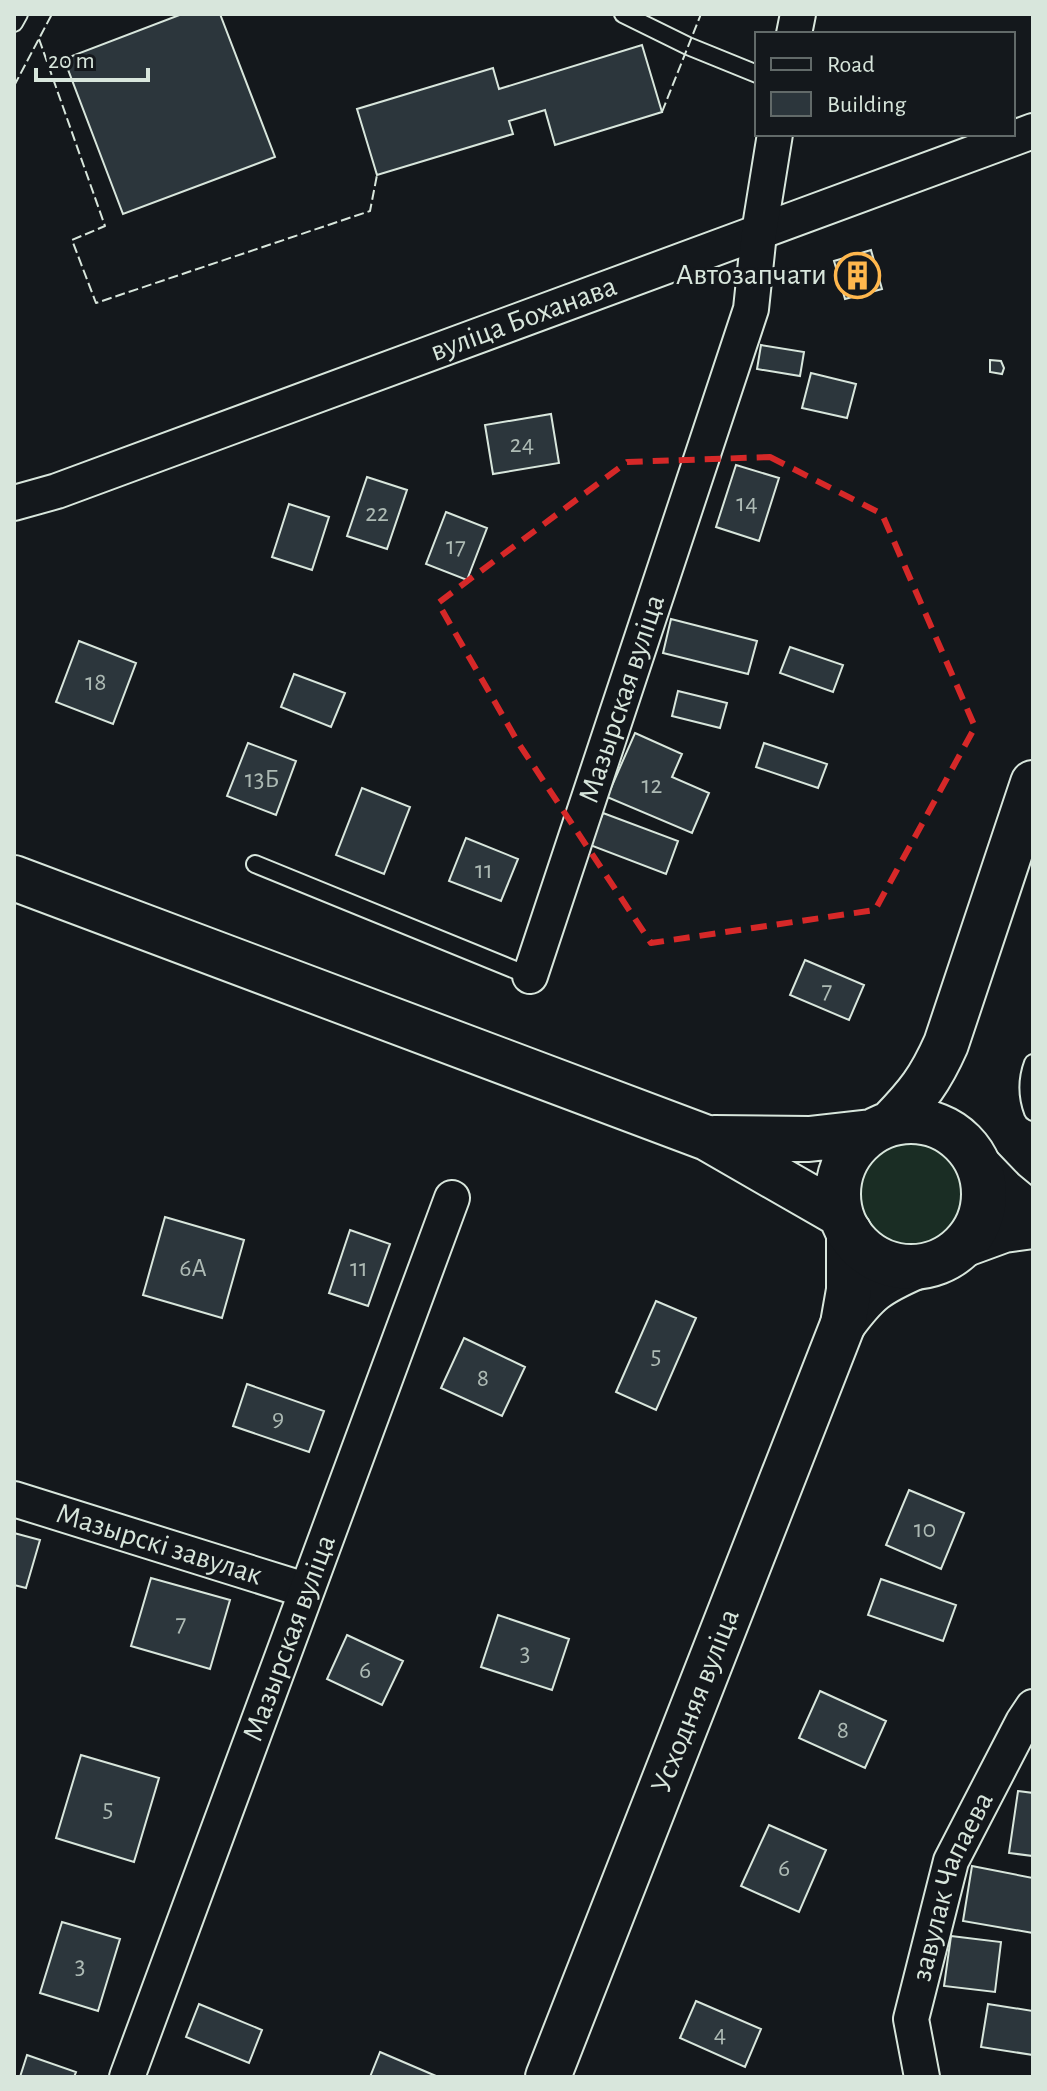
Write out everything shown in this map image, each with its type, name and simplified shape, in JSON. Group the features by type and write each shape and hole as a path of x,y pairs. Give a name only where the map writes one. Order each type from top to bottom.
{"main road":[{"path":"946,1044 974,1156 985,1186 984,1208 976,1229 963,1246 946,1259 915,1267 887,1264 864,1251 845,1224 838,1196 839,1178 857,1144 919,1094 931,1078 946,1044 1033,783"},
{"path":"14,878 707,1138 845,1224"},
{"path":"707,1138 809,1139 912,1120 931,1122 952,1132 974,1156"},
{"name":"Усходняя вуліца","path":"548,2077 843,1324 849,1290 845,1224"},
{"name":"Усходняя вуліца","path":"843,1324 864,1295 915,1267"}],"street":[{"name":"вуліца Боханава","path":"14,503 57,491 1033,131"},
{"name":"Мазырская вуліца","path":"530,976 751,309 775,136"},
{"path":"974,1156 1004,1191 1033,1215"},
{"name":"Мазырская вуліца","path":"127,2077 452,1198"},
{"path":"963,1246 1004,1231 1033,1227"},
{"name":"Мазырскі завулак","path":"14,1499 305,1590"},
{"name":"завулак Чапаева","path":"922,2077 911,2019 951,1861 1033,1707"}],"lane":[{"path":"14,23 19,14"},
{"path":"623,14 688,46 755,73"},
{"name":"Мазырская вуліца","path":"255,864 530,976"},
{"path":"1033,1063 1029,1074 1029,1098 1033,1112"}],"highlighted area":[{"path":"770,457 882,514 975,727 875,910 651,943 519,744 438,603 627,462"}],"green space":[{"path":"909,1138 930,1142 948,1154 960,1172 964,1193 960,1214 948,1232 930,1244 909,1248 888,1244 870,1232 858,1214 854,1193 858,1172 870,1154 888,1142"}],"building":[{"path":"182,14 220,14 275,157 123,214 64,59"},
{"path":"642,45 662,112 555,145 545,110 509,121 513,134 377,175 357,109 493,68 499,89"},
{"name":"Автозапчати","path":"871,250 882,289 845,299 834,261"},
{"path":"761,345 804,352 800,376 757,369"},
{"path":"990,360 1001,361 1004,368 1002,374 990,372"},
{"path":"811,373 856,384 847,418 802,408"},
{"path":"551,414 559,463 493,474 485,425"},
{"path":"736,465 779,478 759,541 716,527"},
{"path":"367,477 407,490 387,549 347,536"},
{"path":"289,504 329,517 312,570 272,557"},
{"path":"446,512 487,528 467,580 426,564"},
{"path":"671,619 757,641 748,674 663,653"},
{"path":"79,641 136,663 113,724 56,702"},
{"path":"790,647 843,665 833,692 780,673"},
{"path":"294,674 345,693 331,727 281,707"},
{"path":"678,691 727,703 720,728 672,716"},
{"path":"635,733 682,754 672,777 709,793 692,833 607,797"},
{"path":"248,743 296,761 276,815 227,796"},
{"path":"764,743 827,764 818,788 756,767"},
{"path":"362,788 410,807 384,874 336,855"},
{"path":"603,813 678,841 666,874 590,845"},
{"path":"466,838 518,859 501,901 449,881"},
{"path":"805,960 864,985 849,1020 790,995"},
{"path":"165,1217 244,1240 222,1318 143,1295"},
{"path":"350,1230 390,1244 368,1306 329,1293"},
{"path":"656,1301 696,1318 656,1410 616,1392"},
{"path":"464,1338 525,1367 502,1416 441,1388"},
{"path":"247,1384 324,1411 309,1452 233,1426"},
{"path":"909,1490 964,1513 941,1569 886,1545"},
{"path":"14,1533 40,1540 26,1588 14,1585"},
{"path":"151,1578 230,1600 210,1669 131,1646"},
{"path":"881,1579 956,1605 943,1641 868,1615"},
{"path":"498,1615 569,1639 552,1690 481,1667"},
{"path":"347,1635 403,1661 382,1705 327,1679"},
{"path":"820,1691 886,1721 865,1768 799,1738"},
{"path":"81,1755 159,1778 134,1862 56,1838"},
{"path":"1018,1791 1033,1793 1033,1856 1009,1853"},
{"path":"769,1825 826,1850 799,1912 741,1886"},
{"path":"972,1866 1033,1878 1033,1933 963,1921"},
{"path":"62,1922 120,1939 98,2011 40,1993"},
{"path":"951,1936 1001,1942 995,1992 944,1986"},
{"path":"696,2001 761,2029 745,2067 680,2038"},
{"path":"199,2004 262,2030 249,2063 186,2037"},
{"path":"988,2004 1033,2011 1033,2055 981,2047"},
{"path":"380,2052 436,2076 436,2077 370,2077"},
{"path":"27,2055 76,2072 74,2077 20,2077"}],"fence":[{"path":"14,86 52,14"},
{"path":"662,112 701,14"},
{"path":"39,39 105,226 72,240 96,303 370,211 377,175"}],"place":[{"name":"Автозапчати","path":"858,275"}]}
